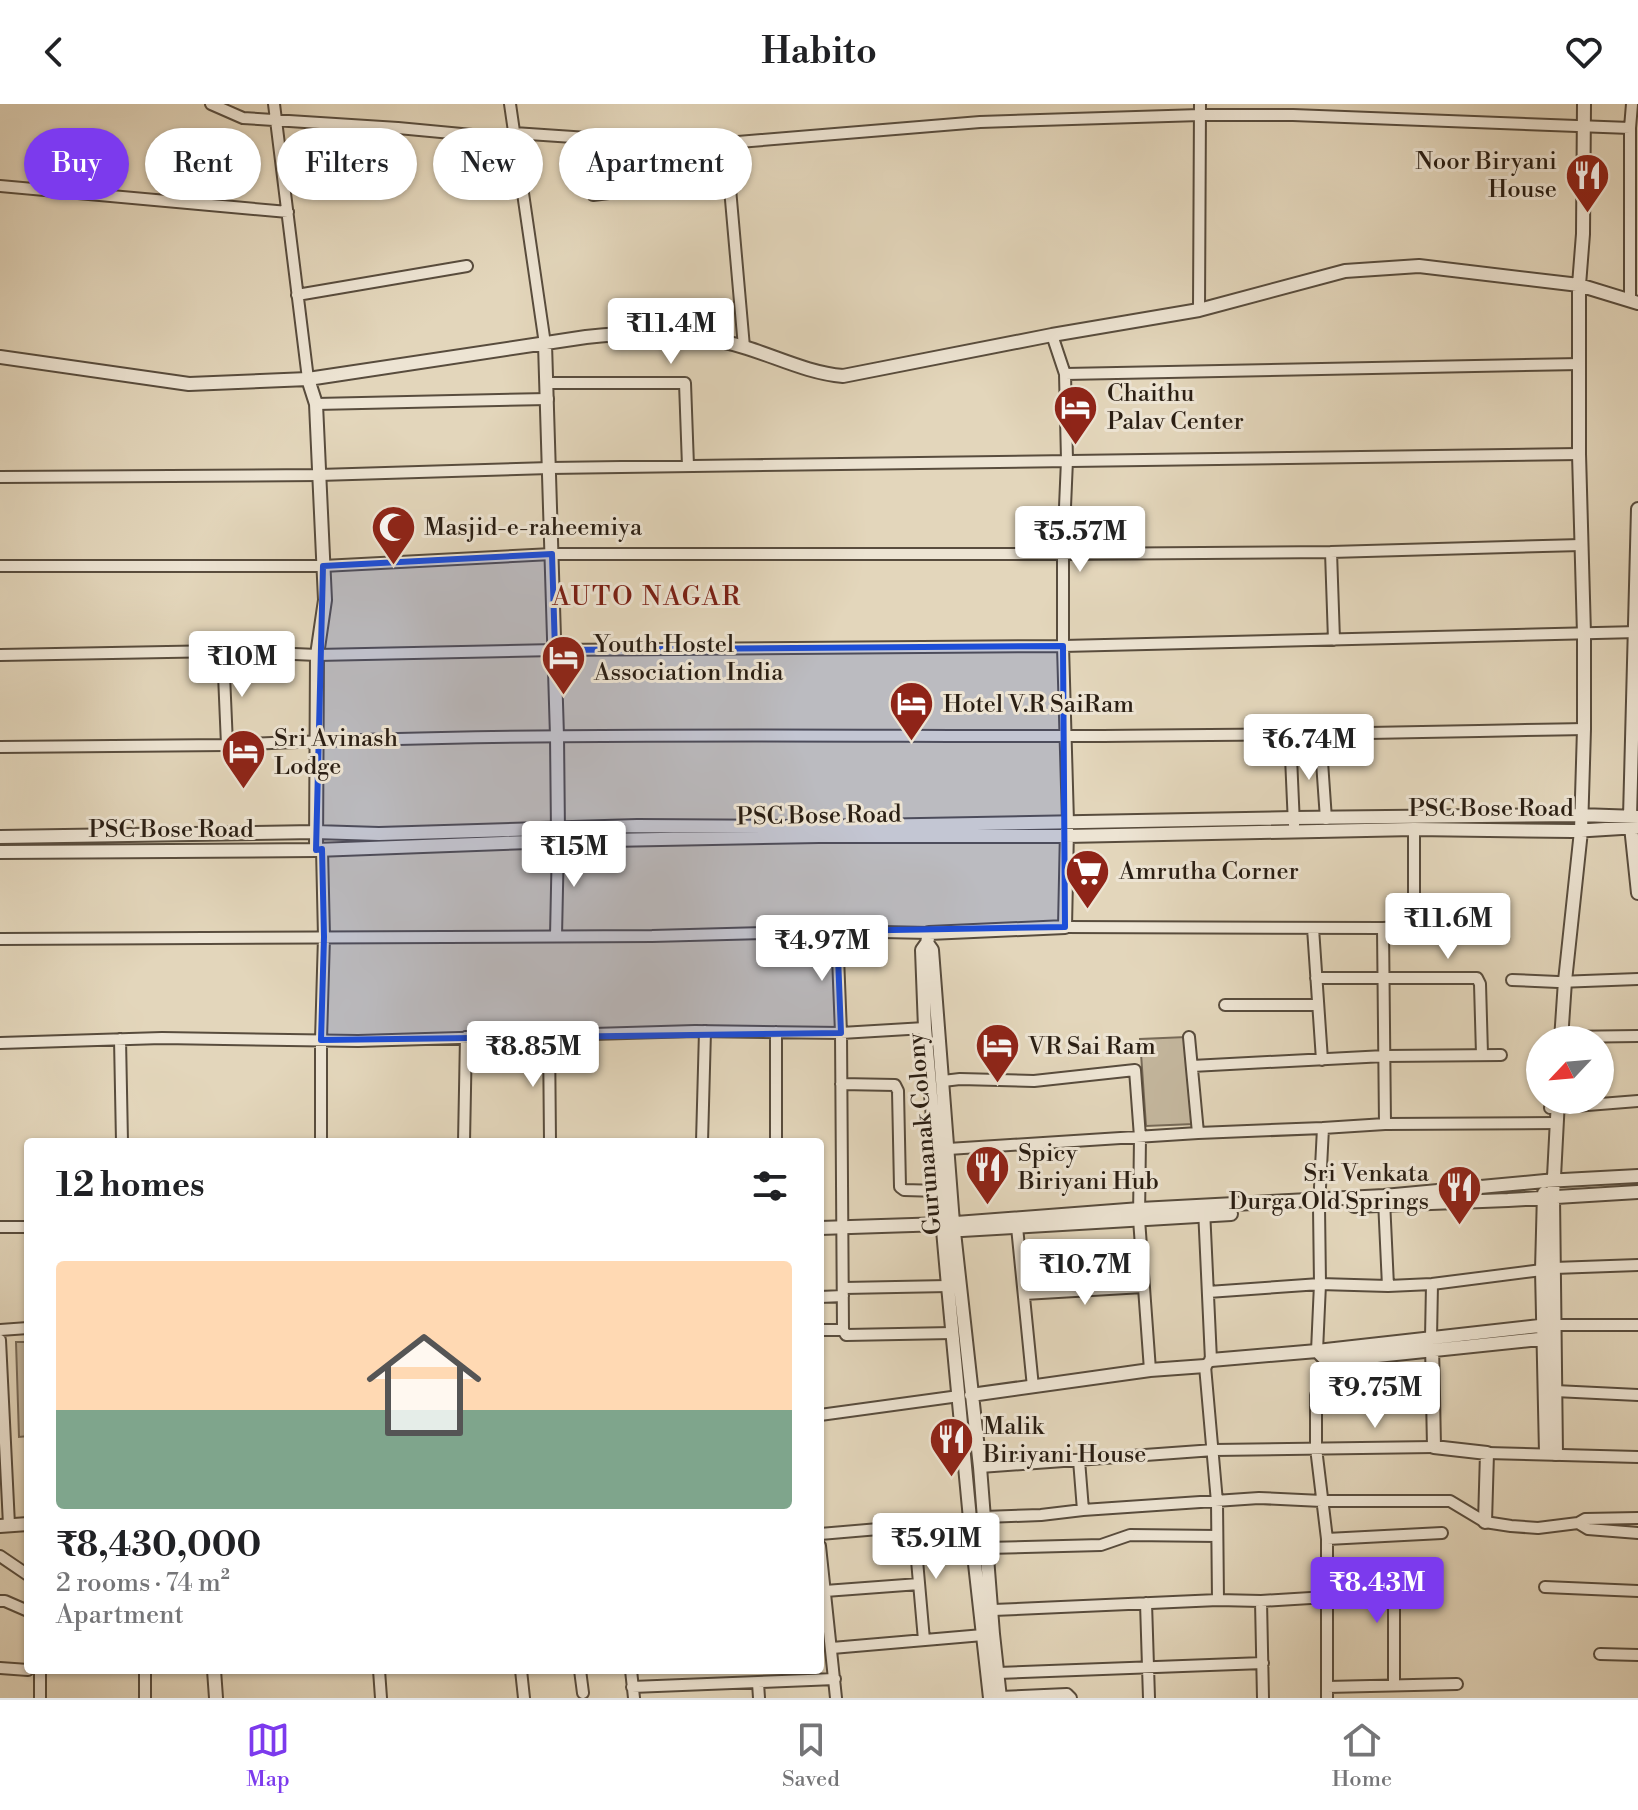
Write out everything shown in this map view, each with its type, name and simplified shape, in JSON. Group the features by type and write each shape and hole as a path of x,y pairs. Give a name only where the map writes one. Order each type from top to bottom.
{"street":[{"path":"211,104 243,118 433,130"},
{"path":"274,104 308,379 316,404 325,600 317,655 315,832 319,850 324,937 321,1138"},
{"path":"510,104 514,128"},
{"path":"1559,1026 1561,982 1580,815 1584,729 1579,285 1583,234 1584,104"},
{"path":"0,357 189,384 308,379 622,333 699,338 744,347 819,373 843,376 1199,310 1345,271 1419,266 1579,285 1634,301 1632,104"},
{"path":"1199,310 1200,110"},
{"path":"752,141 980,122 1200,110 1630,128"},
{"path":"0,186 288,212"},
{"path":"524,200 545,344 548,399 557,736 556,936"},
{"path":"731,200 744,347"},
{"path":"297,295 467,266"},
{"path":"1052,335 1065,374 1067,460 1063,554 1068,822 1065,927"},
{"path":"1065,374 1580,364"},
{"path":"547,383 685,383 688,466"},
{"path":"316,404 548,399"},
{"path":"0,477 319,475 550,468 1579,454"},
{"path":"1638,509 1634,822 1638,893"},
{"path":"0,566 323,566 552,554 1331,552 1581,545"},
{"path":"1331,552 1334,640"},
{"path":"0,655 223,651 317,655 1063,646 1637,632"},
{"path":"223,651 227,745"},
{"path":"0,747 227,745 557,736 1064,736 1584,729"},
{"path":"1320,733 1326,819"},
{"path":"1290,734 1294,825"},
{"name":"PSC Bose Road","path":"0,837 315,832 1067,836 1294,825 1326,819 1580,815 1634,822"},
{"name":"PSC Bose Road","path":"0,852 319,850 558,834 1068,822 1577,831 1634,822"},
{"path":"0,939 652,936 837,931 928,938 1065,927 1414,926 1414,829"},
{"path":"1313,928 1322,1060"},
{"path":"1383,928 1385,1124"},
{"path":"837,931 844,1227 843,1330 846,1335 952,1333"},
{"name":"Gurunanak Colony","path":"928,938 922,950 925,1028 940,1191 948,1227 965,1396 969,1514 983,1635 997,1698"},
{"name":"Gurunanak Colony","path":"928,938 932,950 948,1149 948,1286 952,1333 980,1467 998,1673 997,1698"},
{"path":"1316,978 1477,978 1480,984 1482,1054"},
{"path":"1512,980 1638,979"},
{"path":"1225,1005 1318,1005"},
{"path":"0,1043 120,1039 321,1040 705,1031 841,1033 925,1028"},
{"path":"702,1138 705,1031"},
{"path":"776,1032 776,1138"},
{"path":"549,1035 550,1138"},
{"path":"1614,1037 1638,1036"},
{"path":"464,1138 466,1037"},
{"path":"1189,1037 1198,1133"},
{"path":"120,1039 122,1138"},
{"path":"1192,1066 1385,1056 1501,1055"},
{"path":"943,1081 1034,1081 1135,1070 1140,1137 1139,1214 1150,1370"},
{"path":"841,1084 895,1085 898,1091 900,1187 904,1190 940,1191"},
{"path":"1614,1102 1638,1101"},
{"path":"1551,1454 1548,1196 1553,1114"},
{"path":"948,1149 1385,1124 1553,1123"},
{"path":"1323,1128 1317,1351 1327,1361 1432,1344 1638,1325"},
{"path":"1384,1200 1550,1181 1638,1176"},
{"path":"948,1227 1319,1203 1638,1192"},
{"path":"1384,1200 1388,1286"},
{"path":"1204,1211 1208,1363 1217,1502 1218,1600"},
{"path":"824,1228 1017,1227 1139,1214"},
{"path":"0,1227 24,1227"},
{"path":"1017,1227 1033,1387"},
{"path":"1208,1292 1320,1284 1432,1284 1548,1269 1638,1265"},
{"path":"1432,1284 1434,1447"},
{"path":"824,1296 844,1292 948,1286"},
{"path":"1024,1294 1143,1287"},
{"path":"0,1330 24,1328"},
{"path":"824,1330 843,1330"},
{"path":"1549,1332 1555,1391 1551,1454"},
{"path":"0,1340 4,1526 24,1524"},
{"path":"824,1414 1150,1370 1317,1351"},
{"path":"1555,1391 1638,1395"},
{"path":"1316,1395 1316,1448 1327,1539 1327,1692 1394,1685 1457,1684"},
{"path":"980,1467 1214,1450 1316,1448 1434,1447 1487,1453 1638,1457"},
{"path":"1485,1522 1487,1453"},
{"path":"1079,1460 1083,1510"},
{"path":"824,1534 914,1526 969,1514 1041,1515 1259,1498 1450,1501 1485,1522 1538,1528 1578,1523 1585,1519 1638,1518"},
{"path":"1578,1523 1588,1529 1638,1533"},
{"path":"914,1526 924,1640"},
{"path":"1327,1539 1442,1533"},
{"path":"986,1548 1101,1545 1130,1535 1217,1536"},
{"path":"0,1556 24,1572"},
{"path":"824,1582 824,1616 832,1648 836,1698"},
{"path":"825,1591 919,1584"},
{"path":"1545,1587 1638,1591"},
{"path":"993,1610 1327,1597 1394,1599 1394,1685"},
{"path":"0,1601 24,1609"},
{"path":"1261,1601 1263,1698"},
{"path":"1146,1603 1149,1698"},
{"path":"832,1648 983,1635"},
{"path":"1600,1654 1638,1655"},
{"path":"998,1673 1263,1663"},
{"path":"0,1668 24,1670"},
{"path":"40,1674 40,1698"},
{"path":"145,1674 145,1698"},
{"path":"214,1674 216,1698"},
{"path":"379,1674 381,1698"},
{"path":"521,1674 524,1698"},
{"path":"581,1674 583,1693"},
{"path":"633,1693 835,1679"},
{"path":"758,1683 759,1698"},
{"path":"997,1698 1067,1694 1071,1698"}],"highlighted area":[{"path":"552,554 555,650 1063,646 1065,927 837,931 841,1033 321,1040 324,937 322,849 316,850 323,566"}],"shaded area":[{"path":"1186,1037 1194,1124 1146,1126 1140,1039"},
{"path":"16,1342 24,1342 24,1436 19,1437"}],"place":[{"name":"Noor Biryani House","path":"1588,214"},
{"name":"Chaithu Palav Center","path":"1076,446"},
{"name":"Masjid-e-raheemiya","path":"393,566"},
{"name":"Youth Hostel Association India","path":"563,697"},
{"name":"Hotel V.R SaiRam","path":"912,743"},
{"name":"Sri Avinash Lodge","path":"243,791"},
{"name":"Amrutha Corner","path":"1088,910"},
{"name":"VR Sai Ram","path":"997,1085"},
{"name":"Spicy Biriyani Hub","path":"987,1206"},
{"name":"Sri Venkata Durga Old Springs","path":"1460,1226"},
{"name":"Malik Biriyani House","path":"952,1479"}],"district":[{"name":"AUTO NAGAR","path":"647,596"}]}
